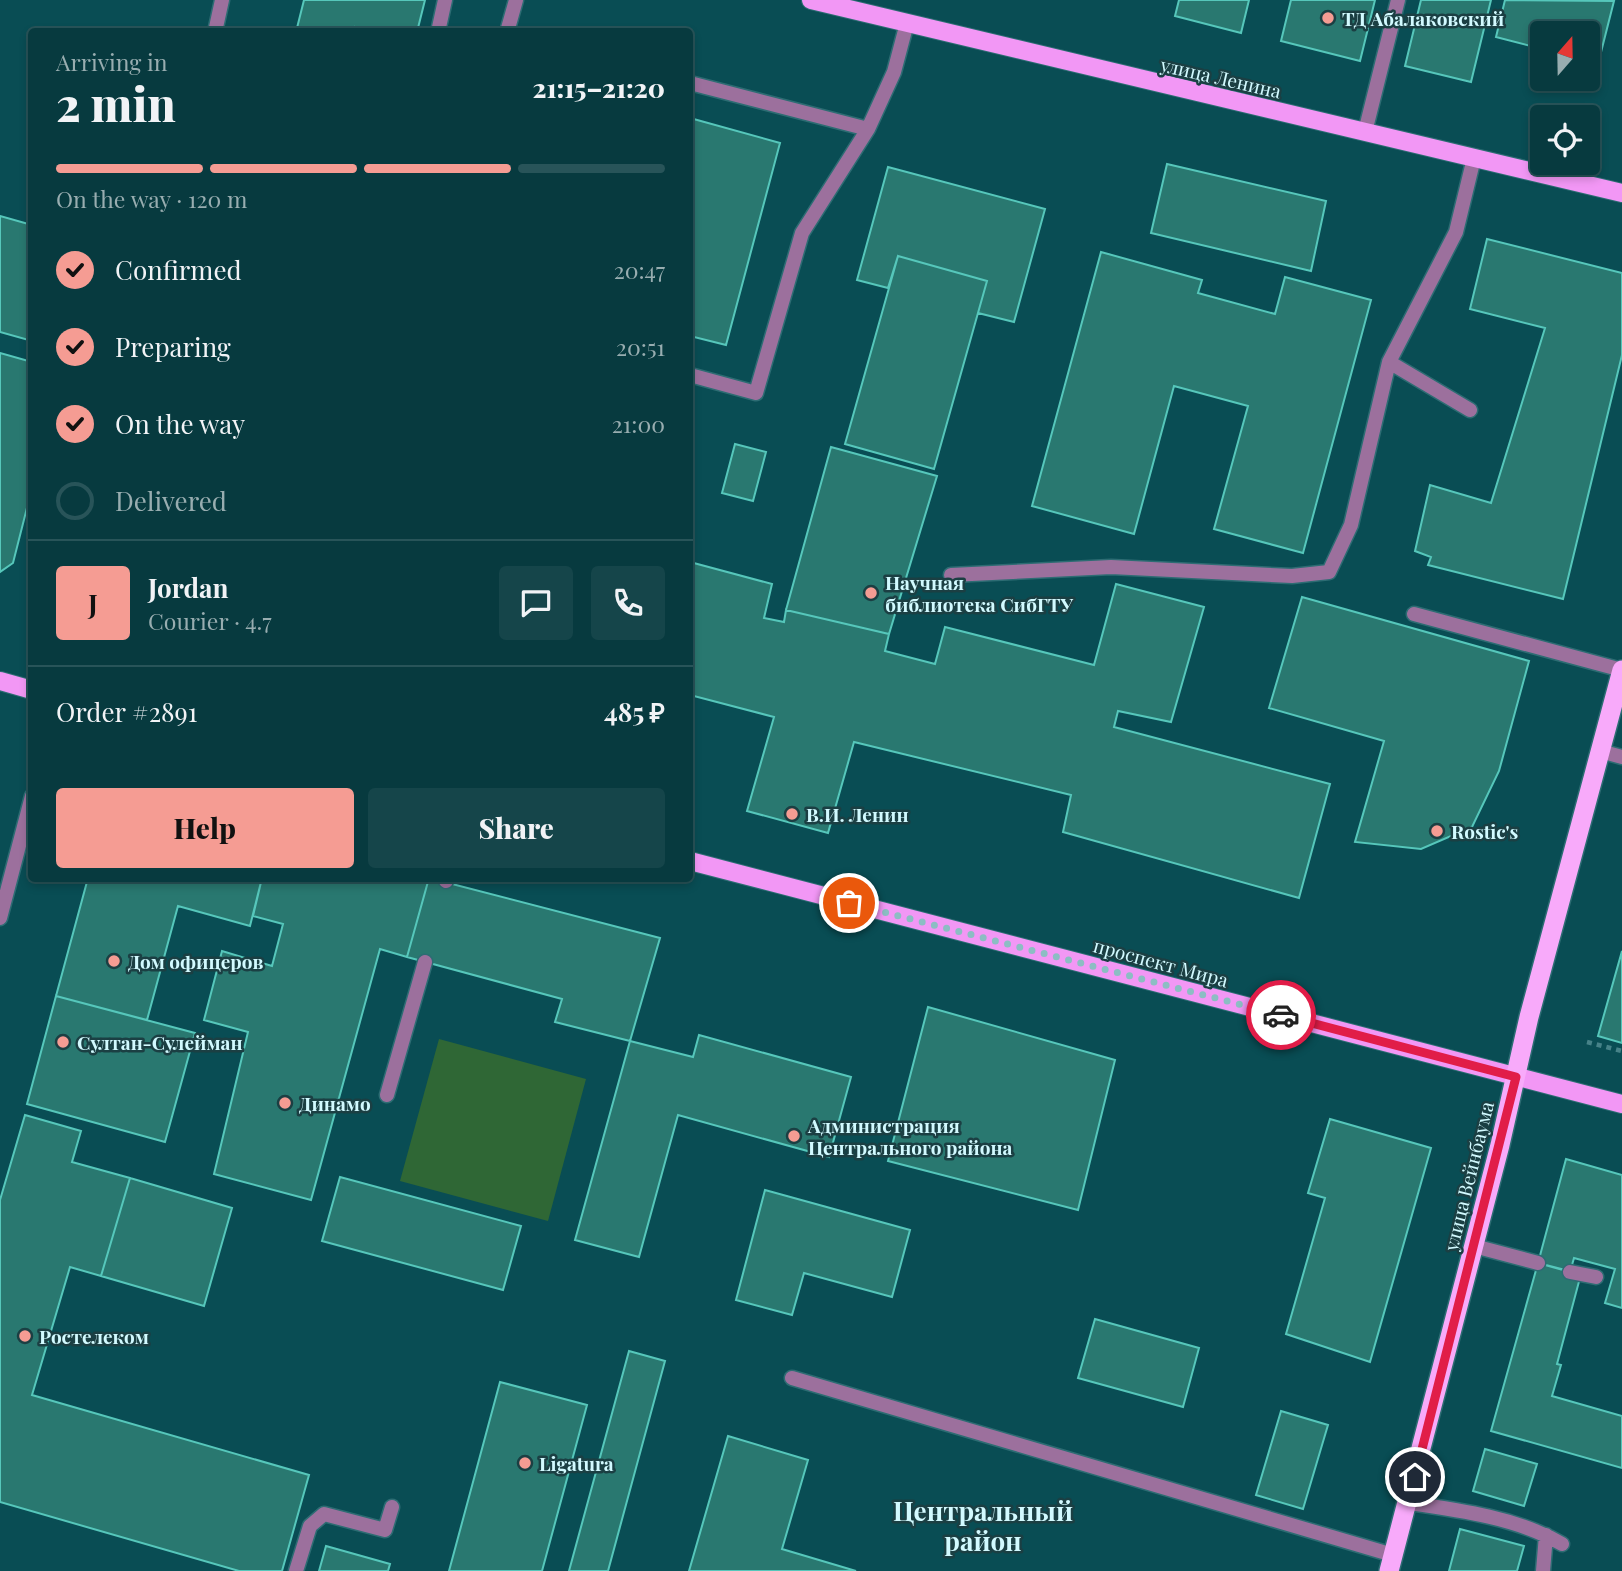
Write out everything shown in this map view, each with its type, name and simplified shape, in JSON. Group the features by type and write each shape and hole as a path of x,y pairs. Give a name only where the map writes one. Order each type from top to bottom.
{"highway":[{"name":"улица Вейнбаума","path":"1391,1563 1409,1503 1622,670"}],"main road":[{"name":"улица Ленина","path":"811,0 1622,194"},
{"path":"0,681 28,689"},
{"name":"проспект Мира","path":"693,862 1622,1104"}],"street":[{"path":"216,28 222,0"},
{"path":"439,28 445,0"},
{"path":"508,28 516,0"},
{"path":"1365,132 1398,0"},
{"path":"693,376 756,393 802,233 868,129 894,72 907,23"},
{"path":"693,84 868,129"},
{"path":"951,575 1111,567 1292,576 1329,572 1351,525 1389,362 1456,232 1474,158"},
{"path":"1389,362 1470,410"},
{"path":"1414,614 1622,670"},
{"path":"1600,751 1622,757"},
{"path":"0,918 28,811"},
{"path":"387,1095 425,962"},
{"path":"1475,1246 1538,1263"},
{"path":"1570,1272 1596,1277"},
{"path":"792,1378 1391,1563"},
{"path":"1409,1503 1467,1512 1546,1535 1562,1544"},
{"path":"296,1571 310,1526 324,1514 385,1530 392,1507"},
{"path":"1543,1571 1546,1535"}],"path":[{"path":"1587,1042 1622,1051"}],"green space":[{"path":"439,1039 586,1079 548,1221 400,1181"}],"building":[{"path":"304,0 425,0 418,28 297,28"},
{"path":"1179,0 1249,0 1241,33 1175,16"},
{"path":"1291,0 1375,0 1360,61 1281,41"},
{"path":"1421,0 1491,0 1471,82 1405,66"},
{"path":"1505,0 1614,1 1600,56 1600,21 1530,21 1530,46 1496,37"},
{"path":"693,119 780,143 726,345 693,337"},
{"path":"1167,164 1326,201 1311,271 1151,233"},
{"path":"888,167 1045,209 1014,322 978,313 987,281 898,256 888,288 857,280"},
{"path":"0,216 28,224 28,340 0,332"},
{"path":"1487,239 1622,273 1622,355 1563,599 1428,565 1431,557 1415,551 1430,485 1491,503 1545,328 1470,309"},
{"path":"1101,252 1202,280 1198,293 1275,314 1285,277 1371,300 1303,553 1214,529 1248,406 1174,386 1134,534 1032,506"},
{"path":"898,256 987,281 934,469 845,444"},
{"path":"0,353 28,361 28,504 13,563 0,572"},
{"path":"735,444 766,452 753,501 722,493"},
{"path":"831,447 937,476 889,634 786,610"},
{"path":"693,563 772,584 764,618 784,622 786,610 889,634 885,651 935,664 945,627 1094,665 1116,584 1204,607 1171,722 1118,711 1114,727 1330,784 1299,898 1063,832 1071,795 854,742 828,833 747,811 774,717 693,696"},
{"path":"1302,597 1529,661 1499,771 1472,827 1421,849 1355,842 1384,741 1269,708"},
{"name":"Дом офицеров","path":"87,882 261,882 250,926 178,906 147,1020 56,996"},
{"name":"Динамо","path":"261,882 428,882 407,957 380,949 311,1200 214,1174 248,1032 204,1020 222,951 272,966 283,924 253,916"},
{"path":"428,882 444,882 660,938 630,1041 555,1022 562,999 407,957"},
{"path":"1622,951 1622,1043 1598,1036"},
{"path":"56,996 195,1033 165,1142 27,1104"},
{"path":"928,1007 1115,1060 1078,1210 888,1161"},
{"name":"Администрация Центрального района","path":"699,1035 851,1077 829,1157 678,1115 639,1257 575,1240 630,1041 693,1057"},
{"name":"Ростелеком","path":"25,1115 81,1131 72,1162 130,1178 101,1276 70,1267 32,1395 309,1475 282,1571 239,1571 0,1502 0,1200"},
{"path":"1330,1119 1431,1148 1370,1362 1286,1334 1325,1198 1308,1193"},
{"path":"1566,1159 1622,1175 1622,1308 1605,1303 1615,1269 1574,1258 1570,1272 1538,1263"},
{"path":"340,1177 521,1226 503,1290 322,1241"},
{"path":"130,1178 232,1208 204,1306 101,1276"},
{"path":"765,1190 910,1230 892,1297 804,1273 792,1315 736,1300"},
{"path":"1538,1263 1581,1274 1557,1364 1561,1365 1552,1396 1622,1416 1622,1468 1491,1431"},
{"path":"1095,1319 1199,1348 1183,1407 1078,1378"},
{"path":"629,1351 665,1361 608,1571 569,1571"},
{"path":"500,1382 587,1405 542,1571 449,1571"},
{"path":"1281,1411 1328,1425 1303,1509 1256,1495"},
{"path":"728,1436 808,1460 782,1549 856,1571 689,1571"},
{"path":"1485,1449 1537,1464 1524,1506 1473,1491"},
{"path":"1460,1529 1524,1546 1517,1571 1449,1571"},
{"path":"326,1546 390,1564 388,1571 319,1571"}],"way so far":[{"path":"849,903 1281,1015"}],"place":[{"name":"ТД Абалаковский","path":"1328,18"},
{"name":"Научная библиотека СибГТУ","path":"871,593"},
{"name":"В.И. Ленин","path":"792,814"},
{"name":"Rostic's","path":"1437,831"},
{"name":"Дом офицеров","path":"114,961"},
{"name":"Султан-Сулейман","path":"63,1042"},
{"name":"Динамо","path":"285,1103"},
{"name":"Администрация Центрального района","path":"794,1136"},
{"name":"Ростелеком","path":"25,1336"},
{"name":"Ligatura","path":"525,1463"}],"district":[{"name":"Центральный район","path":"983,1525"}],"route":[{"path":"1281,1015 1516,1077 1415,1477"}]}
